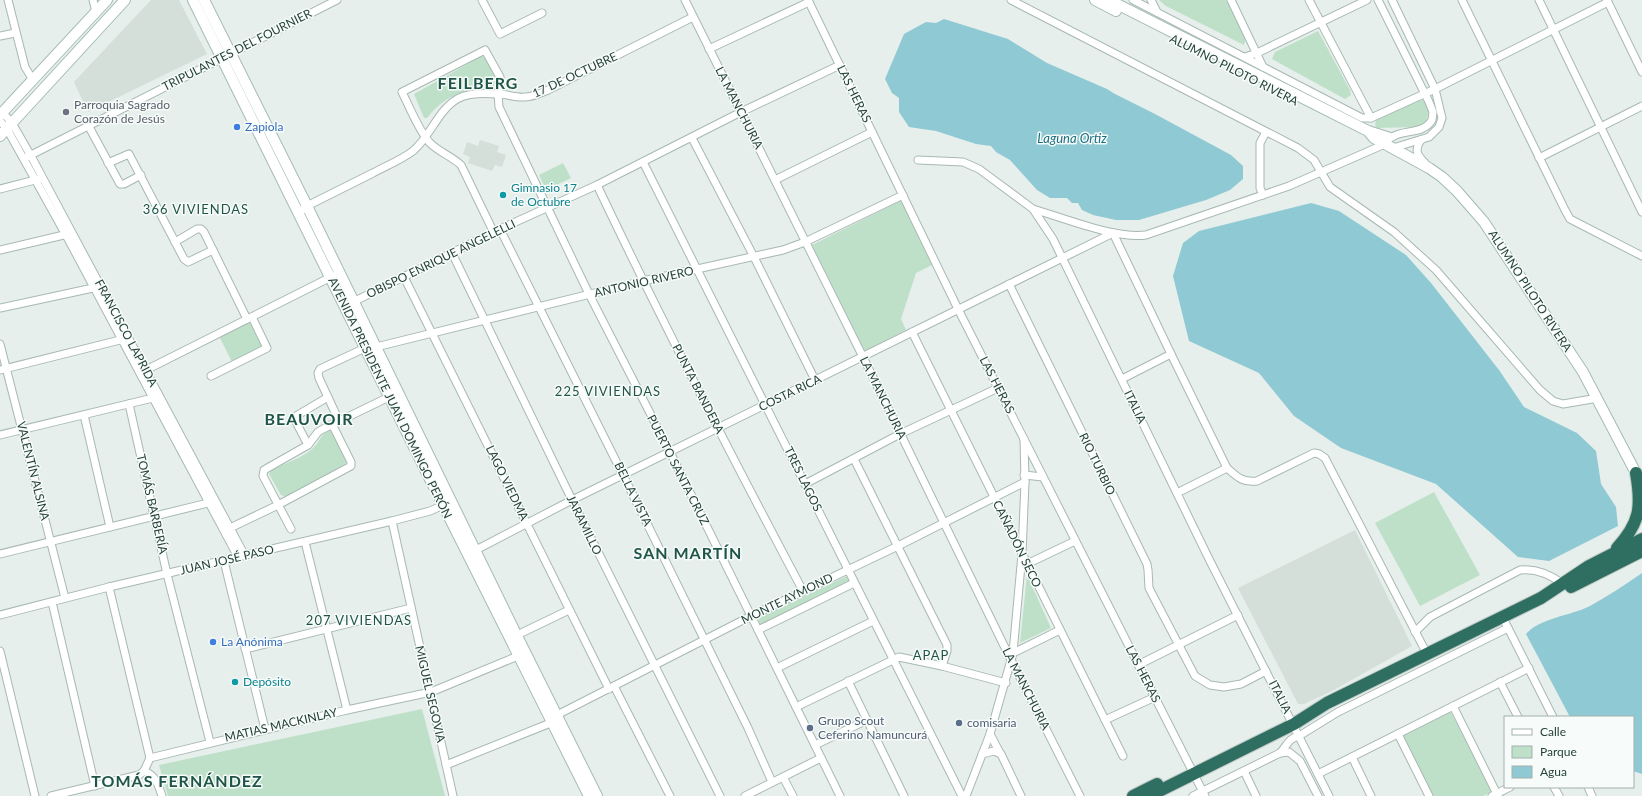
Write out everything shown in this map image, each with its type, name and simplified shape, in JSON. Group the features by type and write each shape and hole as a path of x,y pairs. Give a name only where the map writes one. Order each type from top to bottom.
{"highway":[{"path":"1612,553 1627,537 1638,515 1639,477"},
{"path":"1149,796 1192,771 1292,720 1541,598 1612,553 1642,539"},
{"path":"1502,616 1570,587 1642,551"},
{"path":"1133,796 1192,771"}],"main road":[{"path":"4,123 34,80 107,0"},
{"path":"4,123 126,0"},
{"name":"AVENIDA PRESIDENTE JUAN DOMINGO PERÓN","path":"193,0 226,55 308,206 335,275"},
{"name":"AVENIDA PRESIDENTE JUAN DOMINGO PERÓN","path":"204,0 226,55 299,213 335,275 349,304 365,348 394,395 521,653 554,718 597,796"},
{"name":"ALUMNO PILOTO RIVERA","path":"1095,0 1366,137 1390,143 1429,168 1457,191 1484,222 1579,366 1598,398 1642,485"},
{"name":"ALUMNO PILOTO RIVERA","path":"1110,0 1368,131 1374,138"},
{"name":"AVENIDA PRESIDENTE JUAN DOMINGO PERÓN","path":"349,304 376,347 394,395"},
{"name":"AVENIDA PRESIDENTE JUAN DOMINGO PERÓN","path":"554,718 589,796"}],"street":[{"path":"8,0 15,33 25,67 34,80"},
{"path":"93,0 96,12"},
{"name":"TRIPULANTES DEL FOURNIER","path":"24,158 31,156 88,125 337,0"},
{"path":"482,0 500,34 542,12"},
{"name":"LA MANCHURIA","path":"685,0 1012,656 1080,796"},
{"path":"1011,0 1298,148 1314,160 1330,187 1394,232 1436,270 1540,390 1549,398 1563,404 1598,398"},
{"path":"1133,0 1362,118 1371,118 1425,94 1607,1 1642,72"},
{"path":"1151,0 1157,12"},
{"path":"1231,0 1263,66"},
{"path":"1309,0 1371,118"},
{"path":"1245,57 1257,53 1367,0"},
{"path":"1033,209 1113,233 1130,236 1146,235 1289,186 1321,171 1390,143 1430,124 1433,112 1378,0"},
{"path":"1358,127 1390,143 1421,140 1430,137 1435,133 1442,118 1435,89 1392,0"},
{"path":"1462,0 1570,219 1642,256"},
{"path":"1539,0 1642,212"},
{"path":"709,49 809,1"},
{"name":"LAS HERAS","path":"809,1 958,309 1024,436 1075,541 1204,794"},
{"name":"17 DE OCTUBRE","path":"299,213 308,206 399,160 413,151 426,138 450,104 459,98 467,95 498,94 520,98 531,97 693,17"},
{"path":"0,36 15,33"},
{"name":"PUERTO SANTA CRUZ","path":"485,50 500,77 498,94 499,107 547,208 589,294 670,452 840,796"},
{"name":"BELLA VISTA","path":"485,50 402,92 426,138 438,150 454,159 461,165 540,308 748,728 754,746 772,782"},
{"name":"OBISPO ENRIQUE ANGELELLI","path":"349,304 840,65"},
{"path":"1539,158 1642,106"},
{"name":"FRANCISCO LAPRIDA","path":"4,123 31,156 39,178 241,557"},
{"name":"FRANCISCO LAPRIDA","path":"4,123 24,158 39,178"},
{"path":"88,125 120,184 124,184 141,175"},
{"path":"775,180 872,132"},
{"path":"1263,195 1260,188 1260,143 1266,132"},
{"path":"692,138 754,257 815,380"},
{"path":"1421,140 1416,149 1417,155 1429,168"},
{"path":"108,163 129,154 184,259 188,262 213,250"},
{"name":"ITALIA","path":"918,160 949,160 972,165 980,169 1033,209 1053,239 1177,493 1292,720 1328,796"},
{"name":"TRES LAGOS","path":"643,162 962,796"},
{"path":"0,189 39,178"},
{"name":"PUNTA BANDERA","path":"597,184 643,281 717,428 803,592"},
{"name":"ANTONIO RIVERO","path":"328,397 318,373 320,369 365,348 376,347 432,332 540,308 643,281 754,257 806,242 903,195"},
{"path":"175,242 197,229 204,232 249,318 267,348 211,376"},
{"path":"1113,233 1170,354 1227,468 1237,477 1248,482 1256,481 1314,453 1325,458 1427,654"},
{"name":"COSTA RICA","path":"472,552 572,500 1113,233"},
{"path":"0,250 69,234"},
{"name":"FRANCISCO LAPRIDA","path":"69,234 93,288 146,370 156,397"},
{"name":"JARAMILLO","path":"452,254 654,666 720,796"},
{"path":"146,370 335,275"},
{"name":"LAGO VIEDMA","path":"404,277 570,610 670,796"},
{"name":"RIO TURBIO","path":"1009,284 1146,564 1148,570 1149,588 1195,676 1216,687 1234,686 1266,671"},
{"path":"0,308 93,288"},
{"name":"CAÑADÓN SECO","path":"912,332 1123,756"},
{"path":"3,369 125,339"},
{"name":"VALENTÍN ALSINA","path":"0,344 3,369 23,430 65,598"},
{"path":"1122,379 1170,354"},
{"path":"806,484 900,434 998,388"},
{"path":"291,529 263,476 264,470 308,445 318,432 339,420 394,395"},
{"path":"0,435 156,397"},
{"path":"308,445 296,422 296,416 328,397 339,420"},
{"name":"TOMÁS BARBERÍA","path":"128,404 167,574 210,742"},
{"path":"84,415 110,527"},
{"path":"230,528 278,505 351,466 351,462 332,424"},
{"path":"966,796 990,734 1006,683 1012,656 1022,554 1024,436"},
{"path":"854,459 947,645 947,651 942,666"},
{"path":"1177,493 1227,468"},
{"path":"1024,479 1043,477"},
{"name":"MONTE AYMOND","path":"446,766 548,724 554,718 704,640 898,546 994,497 1024,479"},
{"path":"0,545 1,553 212,502"},
{"name":"FRANCISCO LAPRIDA","path":"212,502 230,528 241,557"},
{"name":"JUAN JOSÉ PASO","path":"0,615 109,587 392,521 430,511 448,503"},
{"name":"MIGUEL SEGOVIA","path":"392,521 453,796"},
{"path":"1027,564 1075,541"},
{"path":"306,542 347,710"},
{"path":"224,561 265,729"},
{"path":"1415,632 1430,617 1520,570 1529,569 1552,576 1563,584"},
{"path":"758,630 854,583"},
{"path":"51,796 139,775 144,771 150,758 109,587"},
{"path":"52,602 96,786"},
{"path":"245,649 411,608"},
{"path":"513,637 570,610"},
{"path":"1138,665 1238,615"},
{"path":"1502,616 1553,716"},
{"path":"777,668 873,621"},
{"path":"1194,796 1204,794 1244,771 1280,753 1289,740 1293,737 1299,736 1338,712 1508,628"},
{"path":"1012,656 1060,630"},
{"path":"0,651 35,796"},
{"name":"MATIAS MACKINLAY","path":"150,758 265,729 431,692 521,653"},
{"path":"796,707 892,659 903,657 1006,683"},
{"path":"1318,774 1529,668"},
{"path":"848,681 904,796"},
{"path":"1500,682 1517,716"},
{"path":"1105,720 1154,697"},
{"path":"1453,706 1496,795 1508,788"},
{"path":"815,745 867,720"},
{"path":"990,734 1021,796"},
{"path":"1398,734 1429,796"},
{"path":"982,754 994,751 1001,754"},
{"path":"1280,753 1290,752 1300,761 1318,796"},
{"path":"1352,757 1371,796"},
{"path":"745,796 821,758"},
{"path":"144,771 157,780 162,796"},
{"path":"1244,771 1256,796"},
{"path":"783,777 793,796"}],"shaded area":[{"path":"151,0 179,0 207,54 88,112 74,82"},
{"path":"480,140 499,146 497,152 506,155 502,167 495,165 492,171 468,163 470,157 463,154 467,142 478,146"},
{"path":"1355,530 1412,646 1334,690 1304,704 1298,704 1238,588"}],"green space":[{"path":"1159,0 1226,0 1246,38 1244,45 1166,6"},
{"path":"1318,31 1350,90 1351,95 1345,99 1272,59 1275,52"},
{"path":"482,56 487,59 497,83 495,86 474,89 457,94 442,103 427,118 424,118 414,94"},
{"path":"1419,99 1424,101 1428,109 1426,122 1417,127 1377,128 1375,125 1376,120"},
{"path":"563,163 571,178 546,190 539,175"},
{"path":"902,200 934,264 916,273 901,319 906,330 865,351 812,245"},
{"path":"249,321 262,347 232,362 219,336"},
{"path":"331,430 347,460 345,464 287,497 281,495 269,474 272,469 307,453 316,445 324,434"},
{"path":"1434,492 1480,575 1420,606 1375,523"},
{"path":"1027,575 1051,628 1020,643"},
{"path":"847,576 849,582 760,625 758,618"},
{"path":"422,709 445,796 168,796 159,765"},
{"path":"1450,711 1492,792 1483,796 1433,796 1403,735"}],"water":[{"name":"Laguna Ortiz","path":"944,19 1008,39 1047,63 1107,89 1155,114 1231,155 1243,166 1243,179 1230,190 1206,200 1139,220 1116,220 1093,215 1082,210 1078,203 1072,203 1067,198 1050,198 1037,190 1010,160 996,152 991,146 976,144 936,131 909,127 899,112 899,98 892,93 885,79 904,34 926,22 936,23"},
{"path":"1311,203 1339,211 1406,255 1431,283 1499,370 1524,407 1577,433 1596,451 1601,484 1616,507 1618,526 1549,561 1518,557 1436,484 1341,448 1294,416 1259,373 1189,341 1173,276 1183,243 1199,231"},
{"path":"1642,573 1642,774 1634,771 1634,716 1569,716 1526,634 1539,624 1590,606"}],"place":[{"name":"Parroquia Sagrado Corazón de Jesús","path":"66,112"},
{"name":"Zapiola","path":"237,127"},
{"name":"Gimnasio 17 de Octubre","path":"503,195"},
{"name":"La Anónima","path":"213,642"},
{"name":"Depósito","path":"235,682"},
{"name":"comisaria","path":"959,723"},
{"name":"Grupo Scout Ceferino Namuncurá","path":"810,728"}],"district":[{"name":"FEILBERG","path":"478,83"},
{"name":"366 VIVIENDAS","path":"196,209"},
{"name":"225 VIVIENDAS","path":"608,391"},
{"name":"BEAUVOIR","path":"309,419"},
{"name":"SAN MARTÍN","path":"688,553"},
{"name":"207 VIVIENDAS","path":"359,620"},
{"name":"APAP","path":"931,655"},
{"name":"TOMÁS FERNÁNDEZ","path":"177,781"}]}
